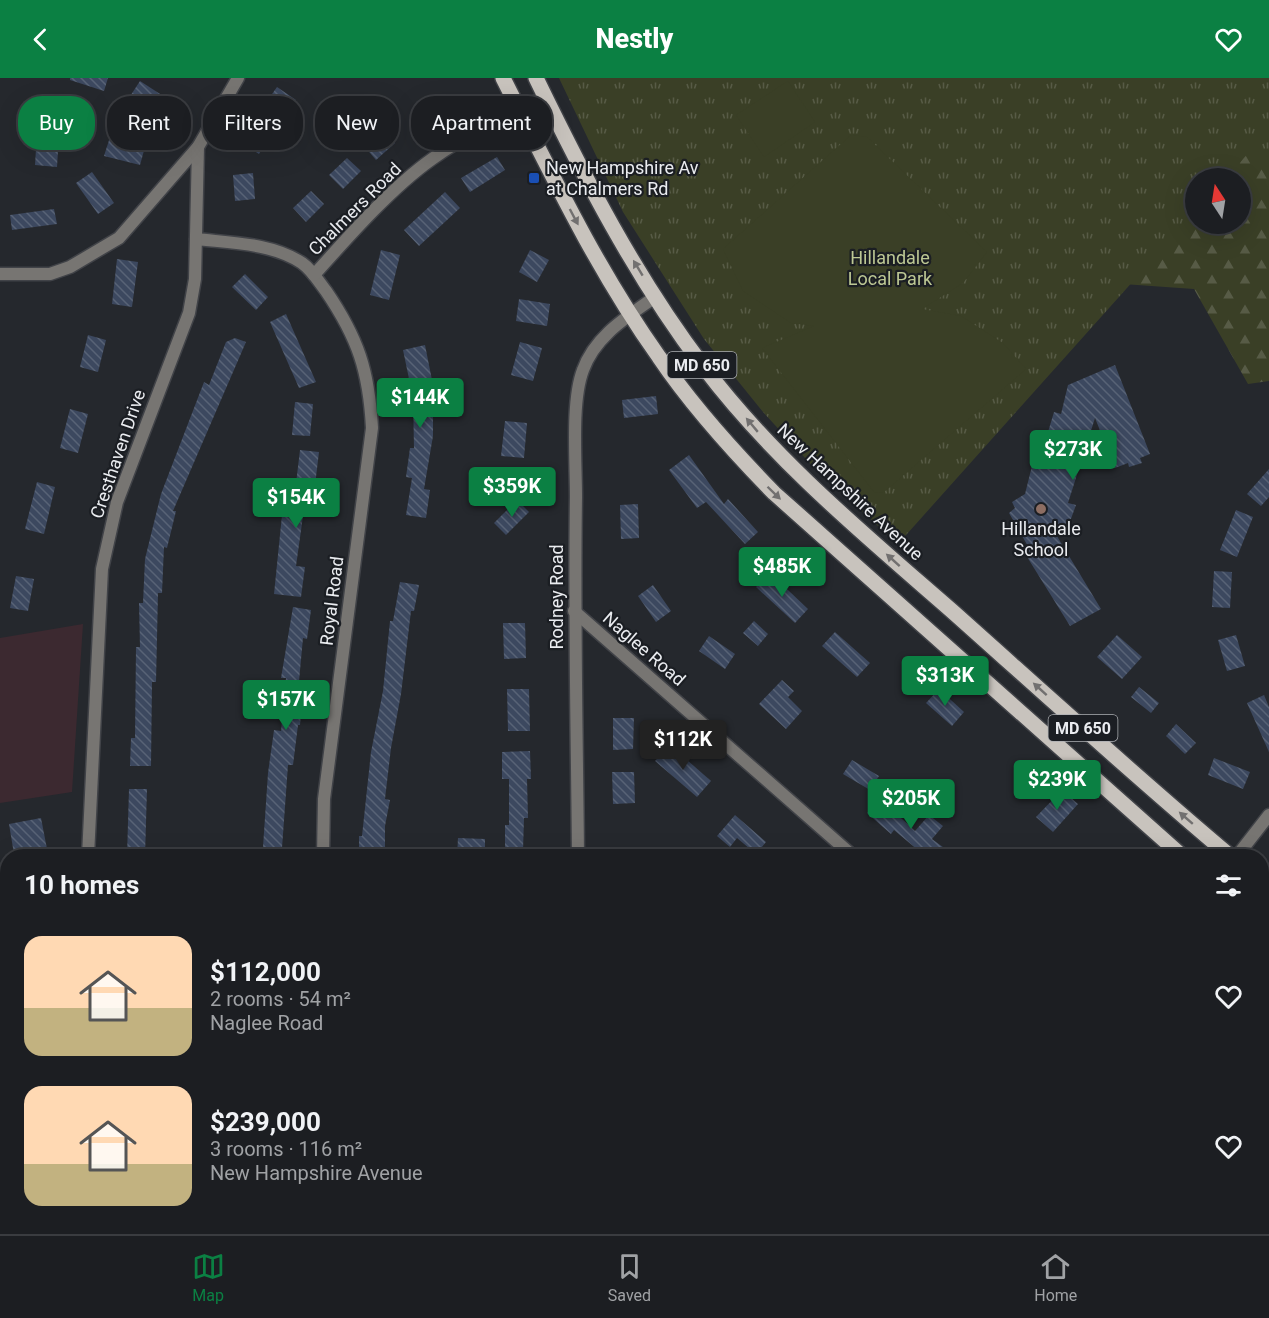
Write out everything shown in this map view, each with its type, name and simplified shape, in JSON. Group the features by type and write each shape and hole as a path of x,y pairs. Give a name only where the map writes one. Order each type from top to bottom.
{"main road":[{"name":"MD 650","path":"503,78 512,96"},
{"name":"New Hampshire Avenue","path":"536,78 545,96"},
{"name":"New Hampshire Avenue","path":"552,111 594,194 655,297 704,367 760,434 834,507 1222,849"},
{"name":"MD 650","path":"540,150 588,244 630,315 695,404 774,494 1174,849"}],"street":[{"name":"Cresthaven Drive","path":"88,849 102,569 117,502 189,313 195,279 198,147 238,78"},
{"path":"0,274 50,274 70,267 119,238 198,147"},
{"name":"Chalmers Road","path":"314,274 358,226 431,160 447,150"},
{"name":"Royal Road","path":"196,239 262,247 302,263 314,274 347,322 357,345 370,391 372,428 324,799 323,849"},
{"name":"Rodney Road","path":"578,849 574,611 577,409 582,371 595,348 611,329 655,297"},
{"name":"Naglee Road","path":"574,611 845,849"},
{"path":"1242,849 1269,815"}],"shaded area":[{"path":"83,624 72,792 0,803 0,638"}],"green space":[{"name":"Hillandale Local Park","path":"559,78 1269,78 1269,163 1252,149 1235,168 1185,168 1185,223 898,544 817,471 763,412 704,339 623,212"},
{"path":"862,78 1269,78 1269,381 1248,384 1194,289 1081,281"},
{"path":"788,81 815,122 764,157 736,115"},
{"path":"851,135 867,137 987,252 963,283 922,309 961,316 1003,343 1026,369 883,493 874,492 762,348 814,326 791,323 743,291 723,249"}],"building":[{"path":"70,78 108,78 104,91 70,80"},
{"path":"140,81 163,96 130,96"},
{"path":"277,87 290,96 271,96"},
{"path":"107,146 107,150 144,150 140,165 104,156"},
{"path":"36,150 58,150 57,167 35,165"},
{"path":"367,150 387,150 376,160"},
{"path":"497,157 505,170 470,192 461,178"},
{"path":"347,158 361,171 343,189 329,175"},
{"path":"92,172 114,203 98,214 76,183"},
{"path":"253,173 255,199 235,201 233,175"},
{"path":"311,191 324,204 306,222 293,208"},
{"path":"445,192 460,208 419,246 404,230"},
{"path":"54,209 57,224 12,230 10,215"},
{"path":"381,250 400,255 389,300 370,295"},
{"path":"530,250 549,260 537,282 519,272"},
{"path":"117,259 138,262 132,307 112,304"},
{"path":"245,274 268,297 256,310 232,287"},
{"path":"519,299 550,304 547,326 516,321"},
{"path":"286,314 316,382 299,388 270,322"},
{"path":"88,335 106,340 98,372 80,367"},
{"path":"235,338 246,342 173,511 176,511 167,548 164,547 162,593 158,593 156,682 152,682 151,766 130,766 131,738 135,738 136,647 140,647 139,603 143,603 145,559 161,494 204,382 209,385 226,342"},
{"path":"520,342 542,348 533,381 511,375"},
{"path":"425,345 433,385 433,436 424,489 430,490 426,518 406,515 412,478 406,477 410,448 414,448 413,398 403,350"},
{"path":"1115,365 1150,454 1140,458 1142,463 1129,467 1128,463 1115,468 1095,418 1068,503 1076,505 1068,527 1049,523 1101,609 1070,626 1024,552 1029,548 1009,513 1015,508 1012,502 1025,494 1041,430 1048,432 1054,412 1061,414 1068,385"},
{"path":"656,396 658,414 624,418 622,400"},
{"path":"295,402 313,404 310,436 292,435"},
{"path":"70,409 88,414 78,453 60,448"},
{"path":"505,421 527,423 524,458 501,456"},
{"path":"300,450 319,452 313,502 305,502 296,566 305,567 301,597 274,594 282,515 292,517"},
{"path":"689,455 724,504 728,499 758,532 745,544 706,502 697,508 669,470"},
{"path":"1269,469 1269,497 1261,506 1247,494"},
{"path":"37,482 55,487 44,534 25,529"},
{"path":"517,500 529,512 506,535 494,523"},
{"path":"638,504 639,538 621,539 620,505"},
{"path":"1236,510 1253,517 1237,557 1220,550"},
{"path":"1214,571 1232,572 1230,608 1212,607"},
{"path":"770,573 808,609 795,623 756,587"},
{"path":"16,576 34,579 28,611 10,608"},
{"path":"400,582 419,585 414,611 411,611 401,694 391,748 385,799 390,800 385,826 385,849 359,849 371,752 383,691 390,621 393,621"},
{"path":"653,585 671,611 656,622 638,596"},
{"path":"293,607 311,610 307,639 303,638 298,692 303,692 300,725 298,725 293,765 288,765 282,848 263,847 268,773 274,730 281,731 286,678 281,678"},
{"path":"754,621 768,634 758,646 743,633"},
{"path":"503,623 525,623 526,658 504,659"},
{"path":"835,632 870,663 857,677 822,646"},
{"path":"1117,635 1142,657 1122,679 1097,657"},
{"path":"1236,635 1245,666 1227,671 1218,640"},
{"path":"709,636 735,654 725,669 699,651"},
{"path":"782,680 794,691 788,697 802,711 786,729 759,704"},
{"path":"1139,687 1159,703 1151,713 1131,697"},
{"path":"507,689 529,689 530,731 508,731"},
{"path":"939,689 964,712 952,726 926,703"},
{"path":"1264,695 1269,707 1269,752 1247,703"},
{"path":"613,718 634,718 633,749 613,750"},
{"path":"1176,724 1196,743 1185,754 1166,736"},
{"path":"670,745 711,781 697,797 655,761"},
{"path":"530,751 531,779 527,779 528,818 524,818 523,849 505,849 505,825 509,825 509,779 502,779 502,752"},
{"path":"1214,758 1250,772 1243,789 1208,775"},
{"path":"852,760 879,776 870,790 843,774"},
{"path":"612,772 634,772 635,803 613,804"},
{"path":"129,789 147,789 145,849 127,849"},
{"path":"1062,790 1078,804 1053,832 1036,817"},
{"path":"880,799 915,831 929,815 943,826 932,839 946,849 917,849 894,830 891,834 867,813"},
{"path":"735,815 766,842 760,849 750,849 737,838 730,847 717,836"},
{"path":"41,818 47,849 13,849 9,824"},
{"path":"458,838 485,839 485,849 457,849"}],"place":[{"name":"New Hampshire Av at Chalmers Rd","path":"534,178"},
{"name":"Hillandale School","path":"1041,509"}]}
